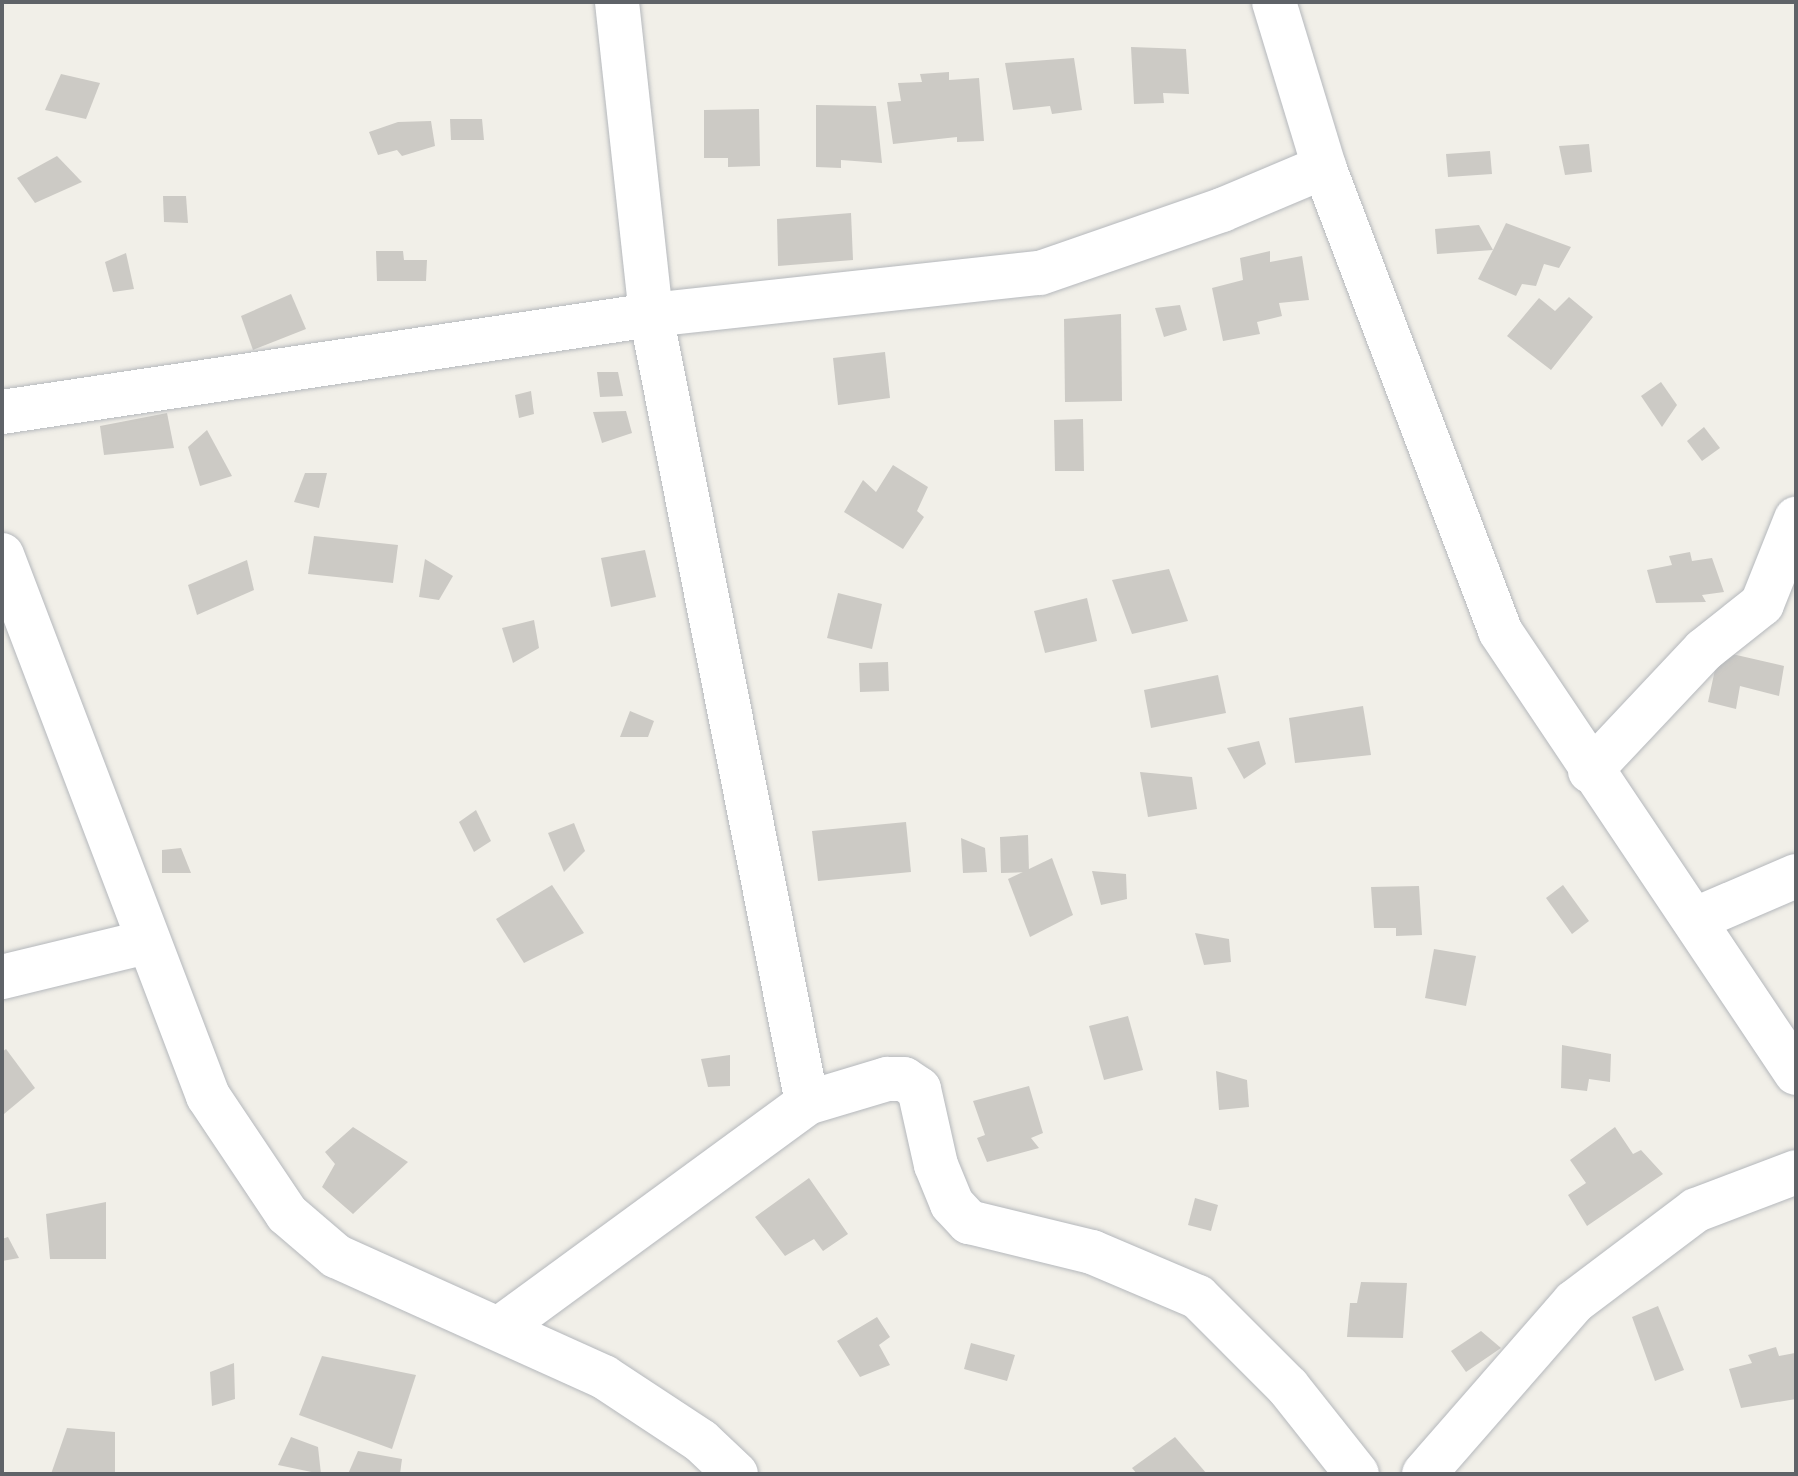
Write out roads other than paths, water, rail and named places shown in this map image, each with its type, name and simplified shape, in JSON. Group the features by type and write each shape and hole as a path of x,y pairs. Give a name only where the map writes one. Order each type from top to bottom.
{"street":[{"path":"617,2 651,315 807,1103"},
{"path":"1274,2 1324,167 1500,631 1590,771 1696,919 1796,1073"},
{"path":"2,412 651,315 1040,273 1222,210 1324,167"},
{"path":"1590,771 1704,650 1762,604 1796,519"},
{"path":"2,555 208,1096 287,1214 336,1256 604,1377 701,1441 736,1474"},
{"path":"1696,919 1796,876"},
{"path":"2,977 147,942"},
{"path":"500,1328 807,1103 887,1079 904,1079 919,1089 936,1165 952,1204 969,1222 1092,1252 1198,1297 1288,1387 1357,1474"},
{"path":"1424,1474 1574,1302 1696,1210 1796,1172"}]}
